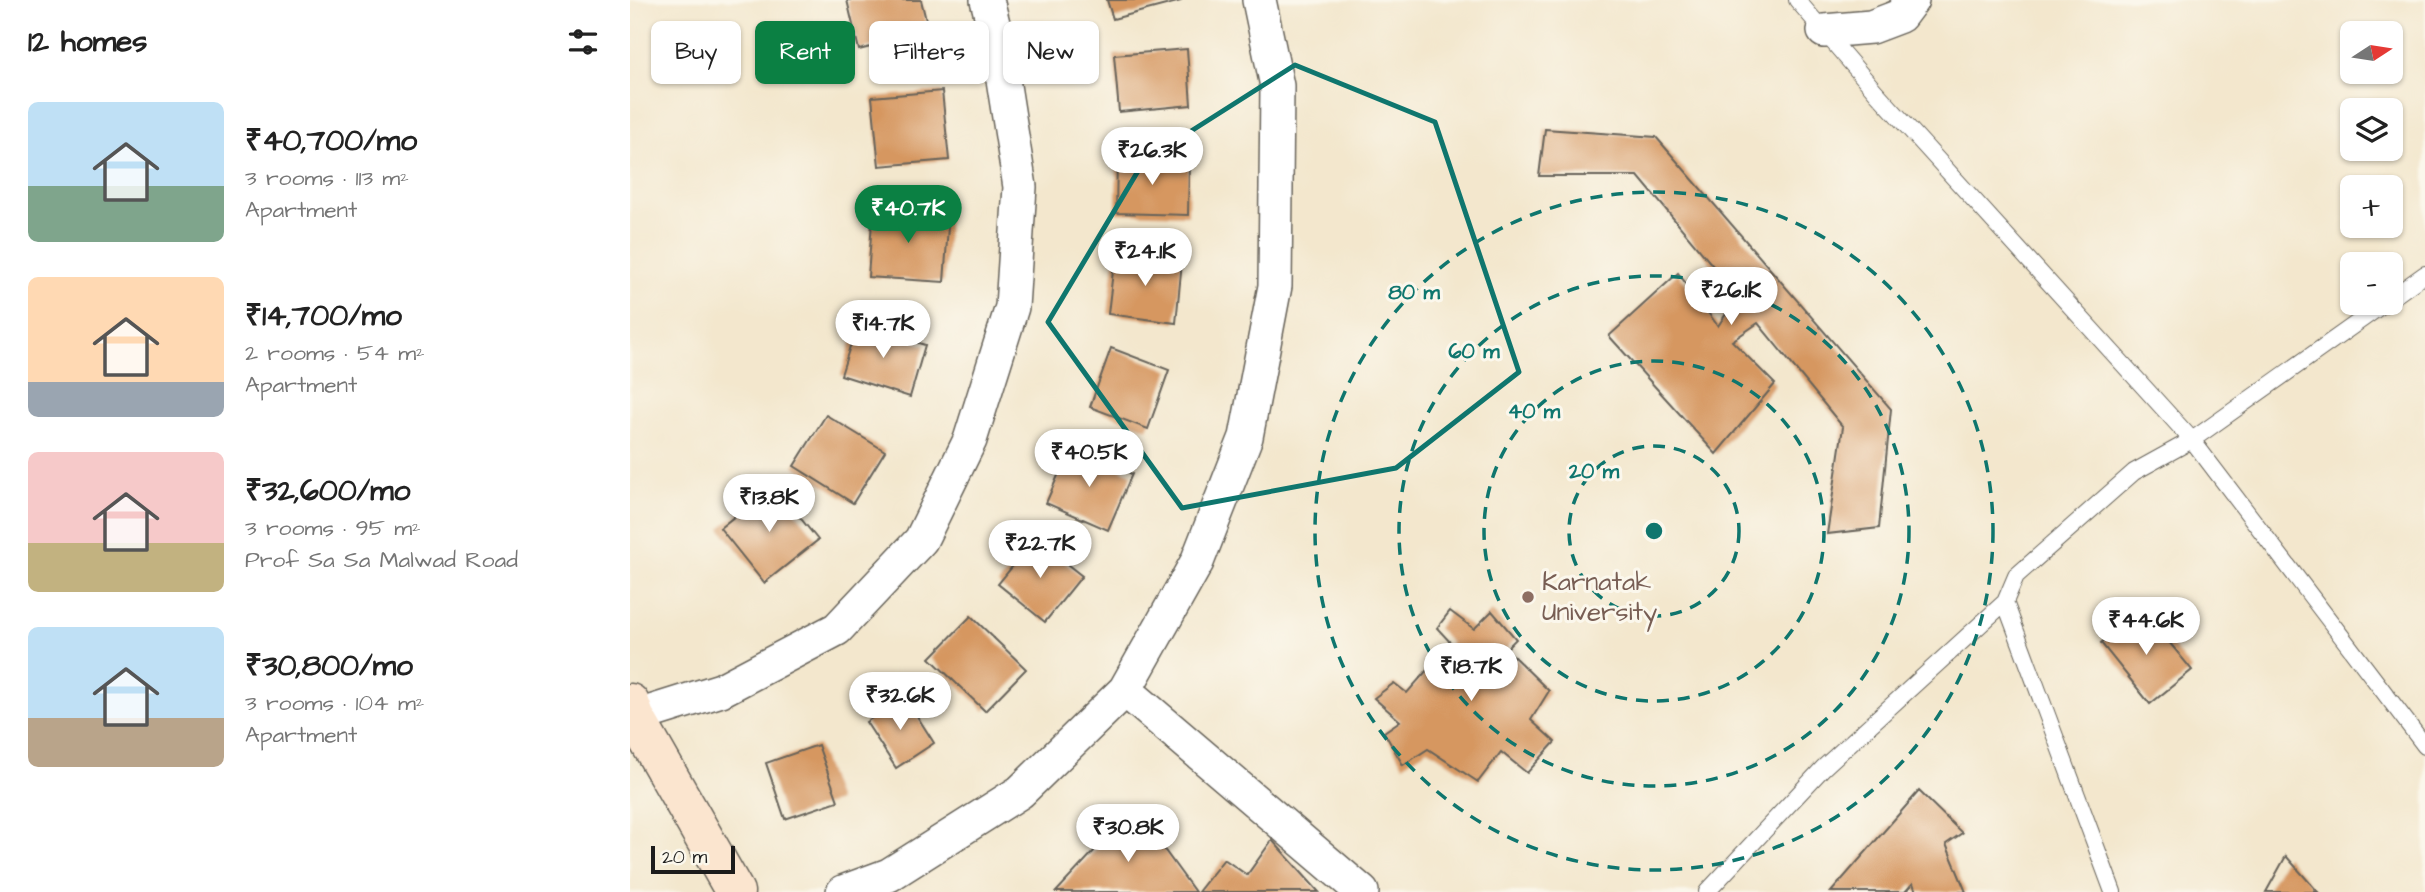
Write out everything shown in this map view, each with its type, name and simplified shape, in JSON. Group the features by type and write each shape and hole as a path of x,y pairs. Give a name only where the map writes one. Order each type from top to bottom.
{"street":[{"path":"735,892 633,710 721,690 837,629 921,540 970,440 1012,307 1020,187 996,35 987,0"},
{"path":"843,892 899,883 1020,792 1125,690 1197,562 1246,437 1275,286 1277,86 1259,0"},
{"path":"1824,31 1871,27 1900,16 1912,0"},
{"path":"1125,690 1363,892"}],"lane":[{"path":"1797,0 2192,440 2425,746"},
{"path":"2403,290 2425,274"},
{"path":"1707,892 1823,768 2005,602 2016,576 2134,472 2192,440 2368,315"},
{"path":"2005,602 2113,892"}],"highlighted area":[{"path":"1295,65 1435,122 1519,372 1396,468 1182,508 1048,322 1144,161"}],"building":[{"path":"847,0 921,0 926,21 869,21 869,47 859,50 855,21 852,21"},
{"path":"1107,0 1181,0 1181,1 1113,19"},
{"path":"1187,49 1191,105 1119,112 1114,55"},
{"path":"942,91 949,160 879,166 872,97"},
{"path":"1545,129 1656,137 1891,409 1879,528 1827,534 1843,427 1758,323 1732,341 1775,384 1716,454 1609,336 1678,273 1718,326 1738,296 1638,176 1539,176"},
{"path":"1117,159 1189,161 1188,215 1116,213"},
{"path":"873,208 949,213 944,282 868,277"},
{"path":"1115,254 1182,262 1176,323 1108,314"},
{"path":"857,324 925,345 910,397 841,375"},
{"path":"1111,348 1169,370 1148,429 1090,407"},
{"path":"826,415 885,451 853,503 794,466"},
{"path":"1070,448 1132,474 1108,530 1046,503"},
{"path":"774,485 818,540 764,583 720,528"},
{"path":"1035,539 1082,576 1045,622 998,584"},
{"path":"2142,609 2192,670 2150,704 2101,643"},
{"path":"1450,611 1474,629 1492,611 1516,639 1506,649 1549,691 1531,720 1555,742 1527,773 1501,752 1478,782 1428,749 1403,765 1384,732 1400,721 1374,698 1394,683 1407,693 1451,643 1437,628"},
{"path":"971,616 1026,669 985,711 930,658"},
{"path":"905,697 934,743 896,768 866,722"},
{"path":"818,745 838,801 785,819 766,763"},
{"path":"1919,791 1962,833 1946,844 1966,892 1916,892 1913,883 1905,892 1831,892"},
{"path":"1134,808 1195,892 1056,892"},
{"path":"1272,840 1319,892 1198,892 1224,859 1247,875"},
{"path":"2286,856 2318,892 2266,892"}],"place":[{"name":"Karnatak University","path":"1528,597"}]}
